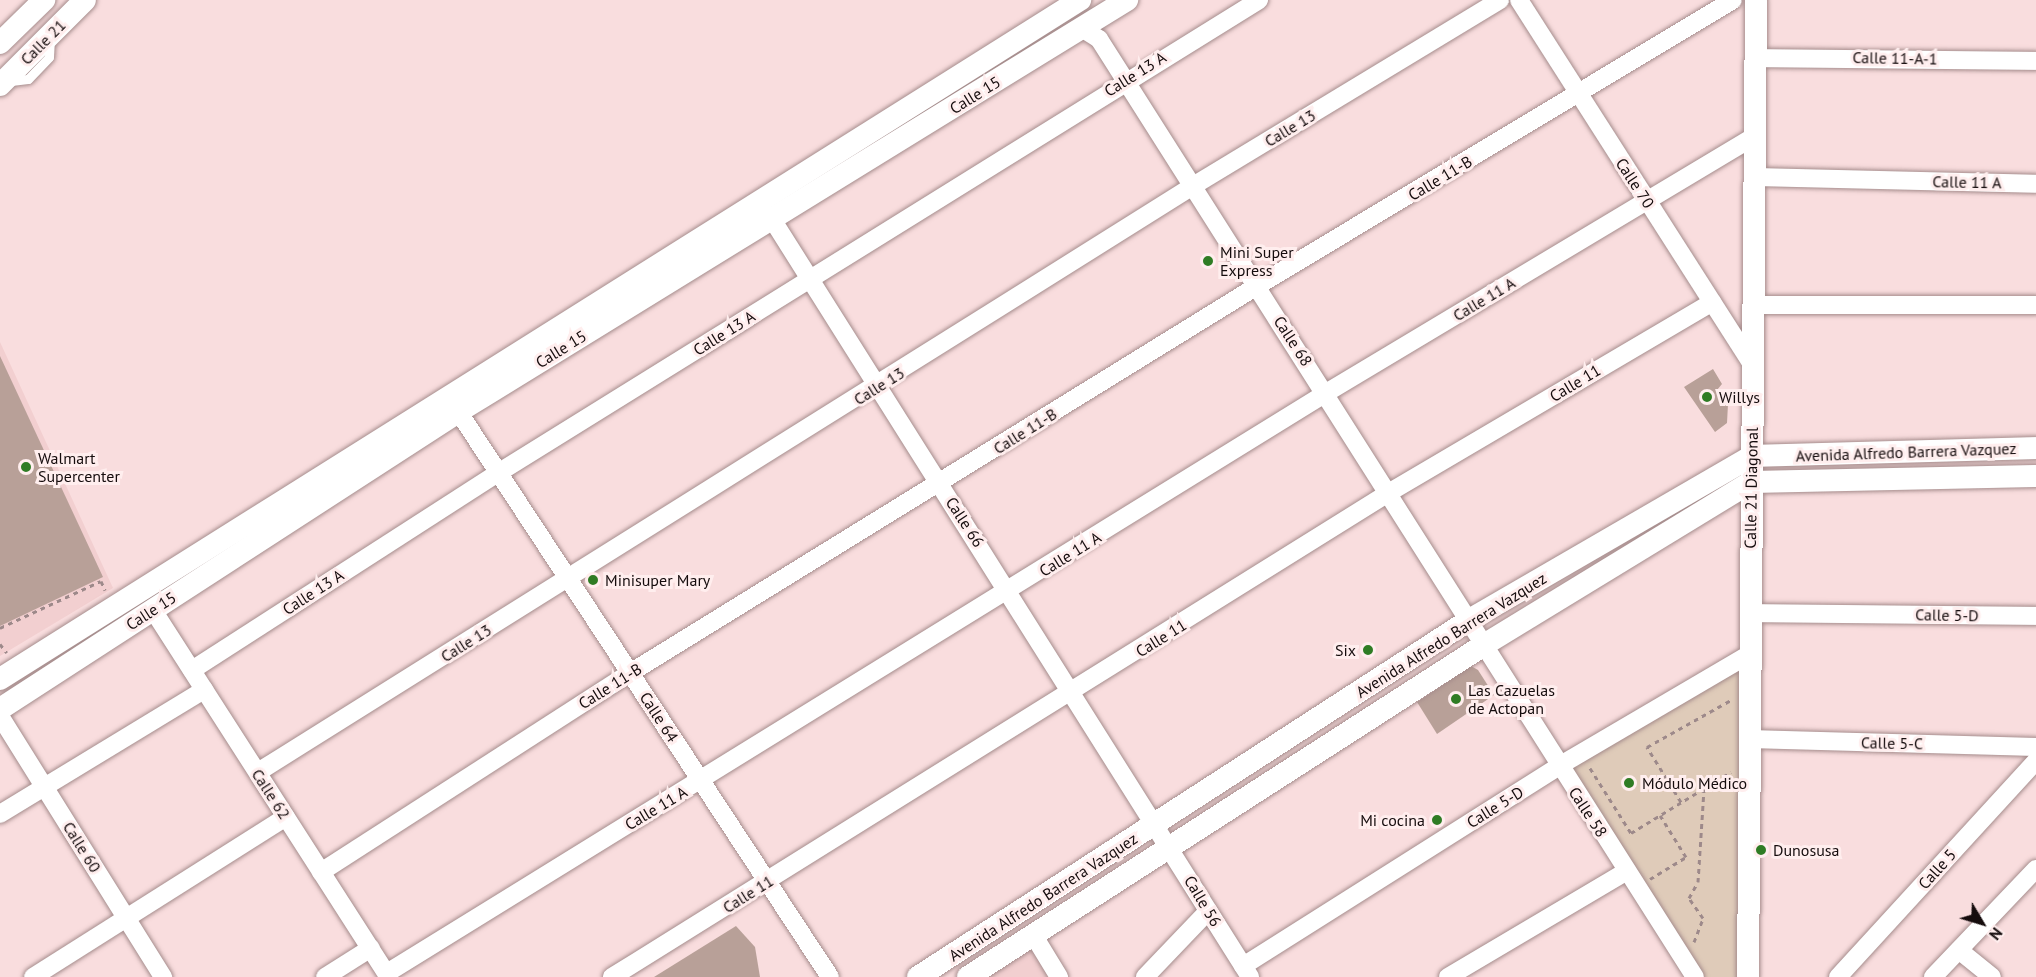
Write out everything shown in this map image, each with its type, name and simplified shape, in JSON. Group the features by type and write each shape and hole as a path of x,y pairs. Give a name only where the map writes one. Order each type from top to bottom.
{"street":[{"name":"Calle 21","path":"0,43 44,0"},
{"name":"Calle 21","path":"2,83 86,0"},
{"name":"Calle 15","path":"0,679 453,405 772,219 1127,0"},
{"name":"Calle 13 A","path":"192,670 498,473 811,280 1125,80 1259,0"},
{"name":"Calle 13","path":"258,772 879,387 1193,186 1500,0"},
{"name":"Calle 70","path":"1519,0 1752,365"},
{"name":"Calle 11-B","path":"321,872 630,673 941,484 1257,286 1580,96 1733,0"},
{"name":"Calle 21 Diagonal","path":"1748,977 1756,0"},
{"name":"Calle 15","path":"0,709 153,610 453,405 1066,3"},
{"path":"1066,3 1093,22"},
{"name":"Calle 68","path":"1093,22 1125,80 1471,619 1484,645"},
{"name":"Calle 11-A-1","path":"1755,58 2036,61"},
{"name":"Calle 11 A","path":"388,975 1010,592 1326,393 1755,136"},
{"name":"Calle 11 A","path":"1754,177 2036,184"},
{"name":"Calle 66","path":"772,219 1158,824"},
{"name":"Calle 11","path":"612,977 1074,693 1390,492 1712,302"},
{"path":"1753,305 2036,305"},
{"name":"Calle 64","path":"453,405 830,977"},
{"name":"Avenida Alfredo Barrera Vazquez","path":"918,977 1158,824 1471,619 1752,456 2036,448"},
{"name":"Avenida Alfredo Barrera Vazquez","path":"969,977 1172,849 1484,645 1751,482 2036,476"},
{"name":"Calle 62","path":"153,610 388,975"},
{"name":"Calle 5-D","path":"1750,613 2036,616"},
{"name":"Calle 58","path":"1484,645 1690,973"},
{"name":"Calle 5-D","path":"1246,971 1559,766 1750,654"},
{"path":"0,814 204,690"},
{"name":"Calle 60","path":"0,717 163,977"},
{"name":"Calle 5-C","path":"1749,740 2036,747"},
{"name":"Calle 5","path":"1838,977 2036,761"},
{"path":"33,977 286,817"},
{"name":"Calle 56","path":"1158,824 1246,971"},
{"path":"1933,977 2036,869"},
{"path":"1448,977 1626,871"},
{"path":"1145,977 1208,911"},
{"path":"1034,936 1059,977"},
{"path":"325,977 371,948"},
{"path":"1960,951 1992,977"}],"path":[{"path":"0,628 101,581 110,600"},
{"path":"0,644 8,654"},
{"path":"1682,802 1647,747 1738,696"},
{"path":"1581,754 1631,834 1738,768"},
{"path":"1690,973 1703,918 1689,898 1698,882 1704,788"},
{"path":"1637,887 1686,857 1660,815"}],"shaded area":[{"name":"Walmart Supercenter","path":"0,342 113,588 0,656"},
{"path":"1739,666 1742,977 1696,977 1561,770"},
{"path":"1030,940 1054,977 976,977"}],"building":[{"name":"Walmart Supercenter","path":"0,356 103,577 0,626"},
{"name":"Willys","path":"1713,369 1722,384 1717,390 1728,404 1727,423 1715,432 1684,387"},
{"name":"Las Cazuelas de Actopan","path":"1471,666 1478,670 1494,695 1437,734 1417,702"},
{"path":"736,926 755,947 760,977 654,977"}],"place":[{"name":"Mini Super Express","path":"1208,261"},
{"name":"Willys","path":"1707,397"},
{"name":"Walmart Supercenter","path":"26,467"},
{"name":"Minisuper Mary","path":"593,580"},
{"name":"Six","path":"1368,650"},
{"name":"Las Cazuelas de Actopan","path":"1456,699"},
{"name":"Módulo Médico","path":"1629,783"},
{"name":"Mi cocina","path":"1437,820"},
{"name":"Dunosusa","path":"1761,850"}]}
